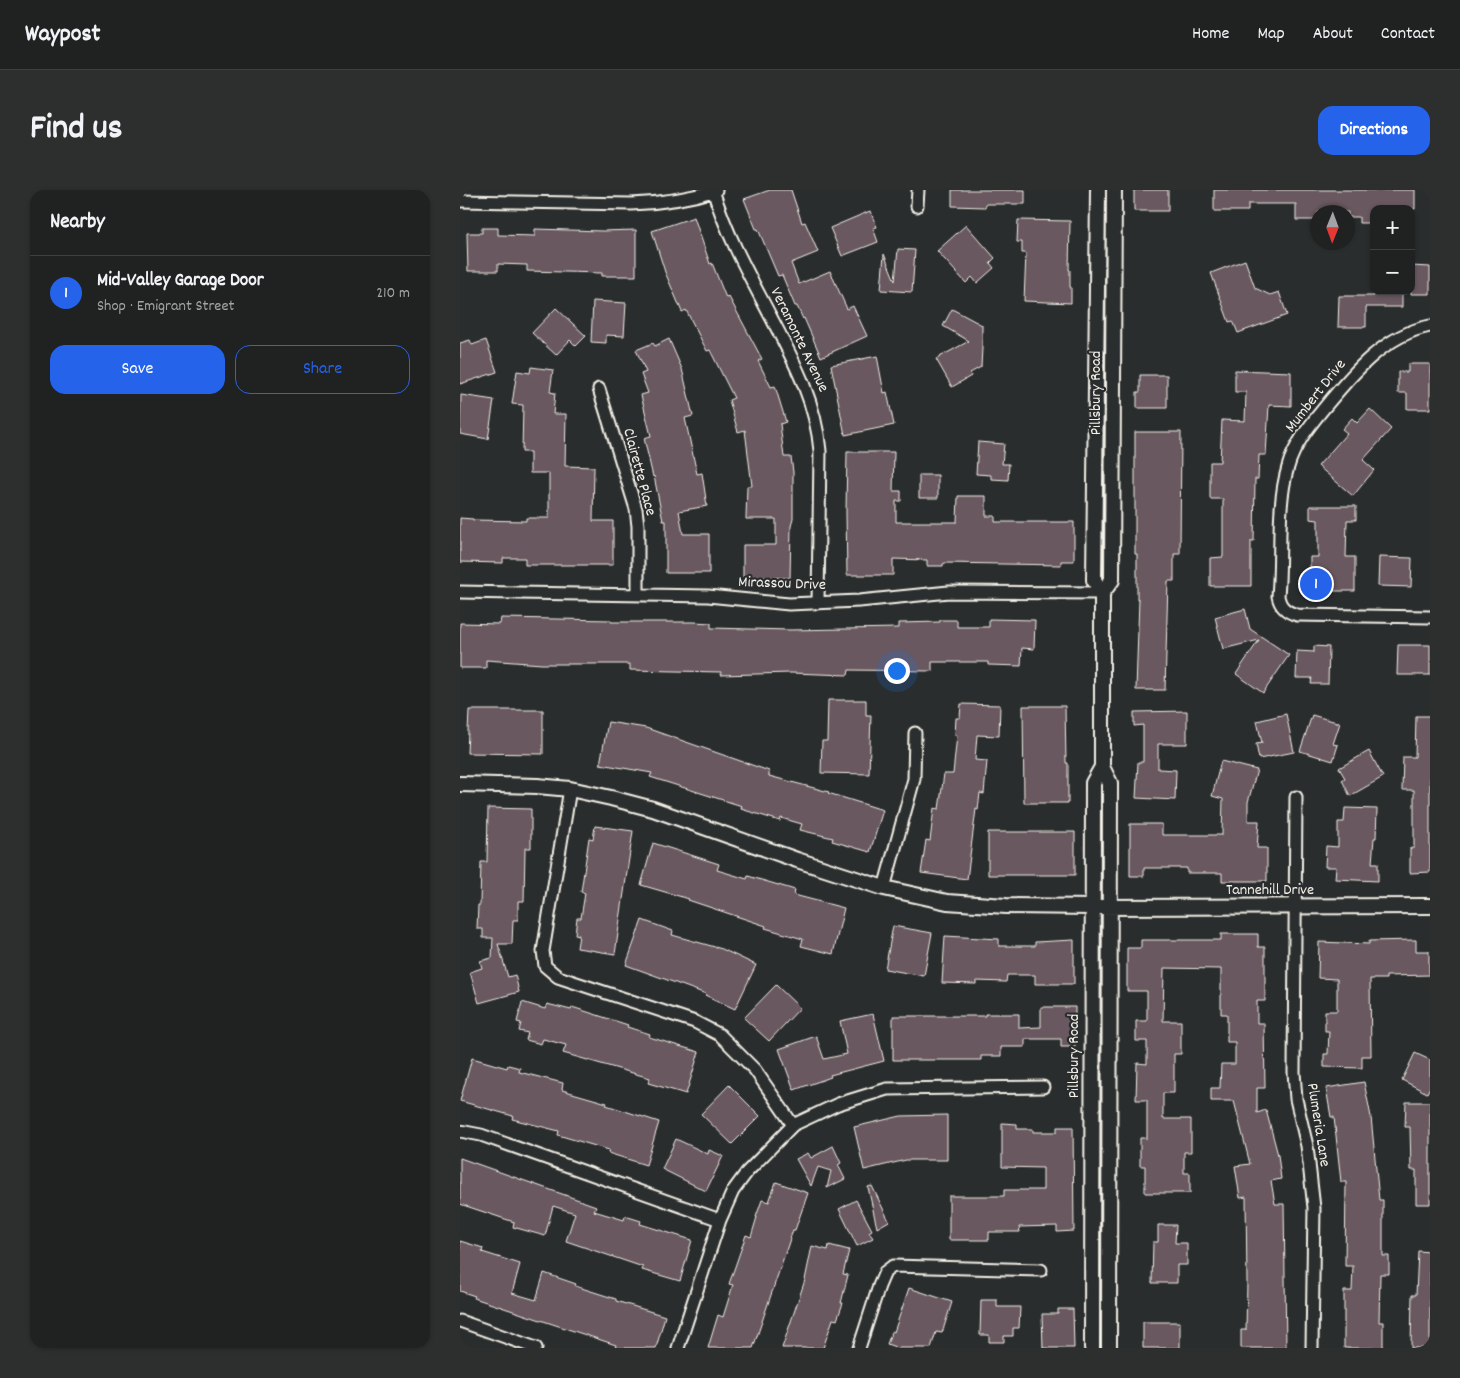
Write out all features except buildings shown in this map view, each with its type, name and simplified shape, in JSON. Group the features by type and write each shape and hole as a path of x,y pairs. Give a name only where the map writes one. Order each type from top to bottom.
{"street":[{"path":"460,201 631,204 666,202 714,190"},
{"name":"Veramonte Avenue","path":"714,190 724,222 740,259 802,377 819,430 818,603"},
{"path":"917,206 918,190"},
{"name":"Pillsbury Road","path":"1098,190 1094,580 1102,592 1102,768 1110,783 1109,1348"},
{"name":"Pillsbury Road","path":"1102,592 1112,580 1114,190"},
{"name":"Mumbert Drive","path":"1430,326 1389,343 1351,375 1308,428 1288,465 1283,488 1278,596 1280,604 1286,612 1297,616 1430,617"},
{"name":"Clairette Place","path":"599,389 636,510 638,526 638,594"},
{"name":"Mirassou Drive","path":"460,592 708,596 789,604 859,601 950,592 1102,592"},
{"path":"884,888 914,779 915,733"},
{"name":"Pillsbury Road","path":"1092,1348 1093,783 1102,768"},
{"name":"Tannehill Drive","path":"460,784 570,789 653,809 797,860 884,888 947,902 1006,906 1092,907 1296,908 1430,906"},
{"path":"570,789 543,951 545,966 558,977 695,1022 720,1035 755,1070 793,1125"},
{"name":"Plumeria Lane","path":"1296,797 1294,1072 1296,1100 1307,1146 1314,1208 1312,1348"},
{"path":"678,1348 720,1220 733,1191 748,1172 793,1125 838,1104 888,1089 1043,1087"},
{"path":"460,1131 481,1135 720,1220"},
{"path":"859,1348 879,1286 885,1272 893,1266 1041,1270"},
{"path":"460,1321 536,1348"}],"place":[{"name":"Mid-Valley Garage Door","path":"1316,584"}]}
